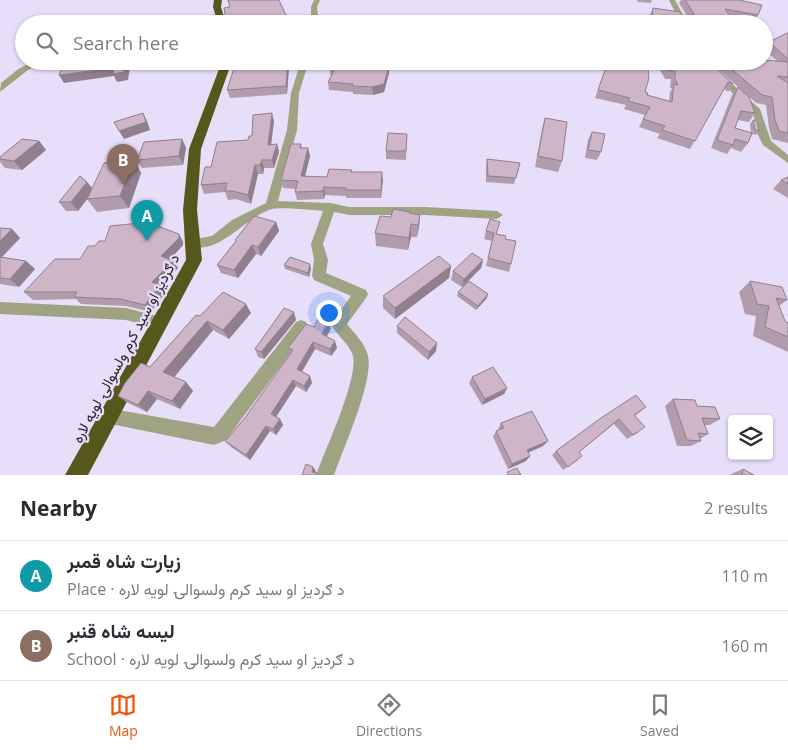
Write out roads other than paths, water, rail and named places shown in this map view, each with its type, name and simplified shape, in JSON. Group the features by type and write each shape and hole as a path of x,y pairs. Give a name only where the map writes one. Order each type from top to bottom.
{"highway":[{"path":"218,0 217,7 219,15"},
{"name":"د ګردیز او سید کرم ولسوالۍ لویه لاره","path":"76,475 194,260 190,210 195,149 223,70"}],"street":[{"path":"314,15 314,7 317,0"},
{"path":"672,0 680,15"},
{"path":"0,89 10,79 24,70"},
{"path":"271,205 292,130 295,93 302,70"},
{"path":"712,70 757,111 767,144 786,157"},
{"path":"194,243 215,240 236,224 271,205 330,207 349,211 425,211 497,215"},
{"path":"325,475 358,381 362,360 357,345 338,324 361,294 319,276 321,260 317,244 330,207"},
{"path":"0,308 126,314 160,323"},
{"path":"107,416 214,436 220,434 301,327"}],"place":[{"name":"لیسه شاه قنبر","path":"123,185"},
{"name":"زیارت شاه قمبر","path":"147,241"}]}
